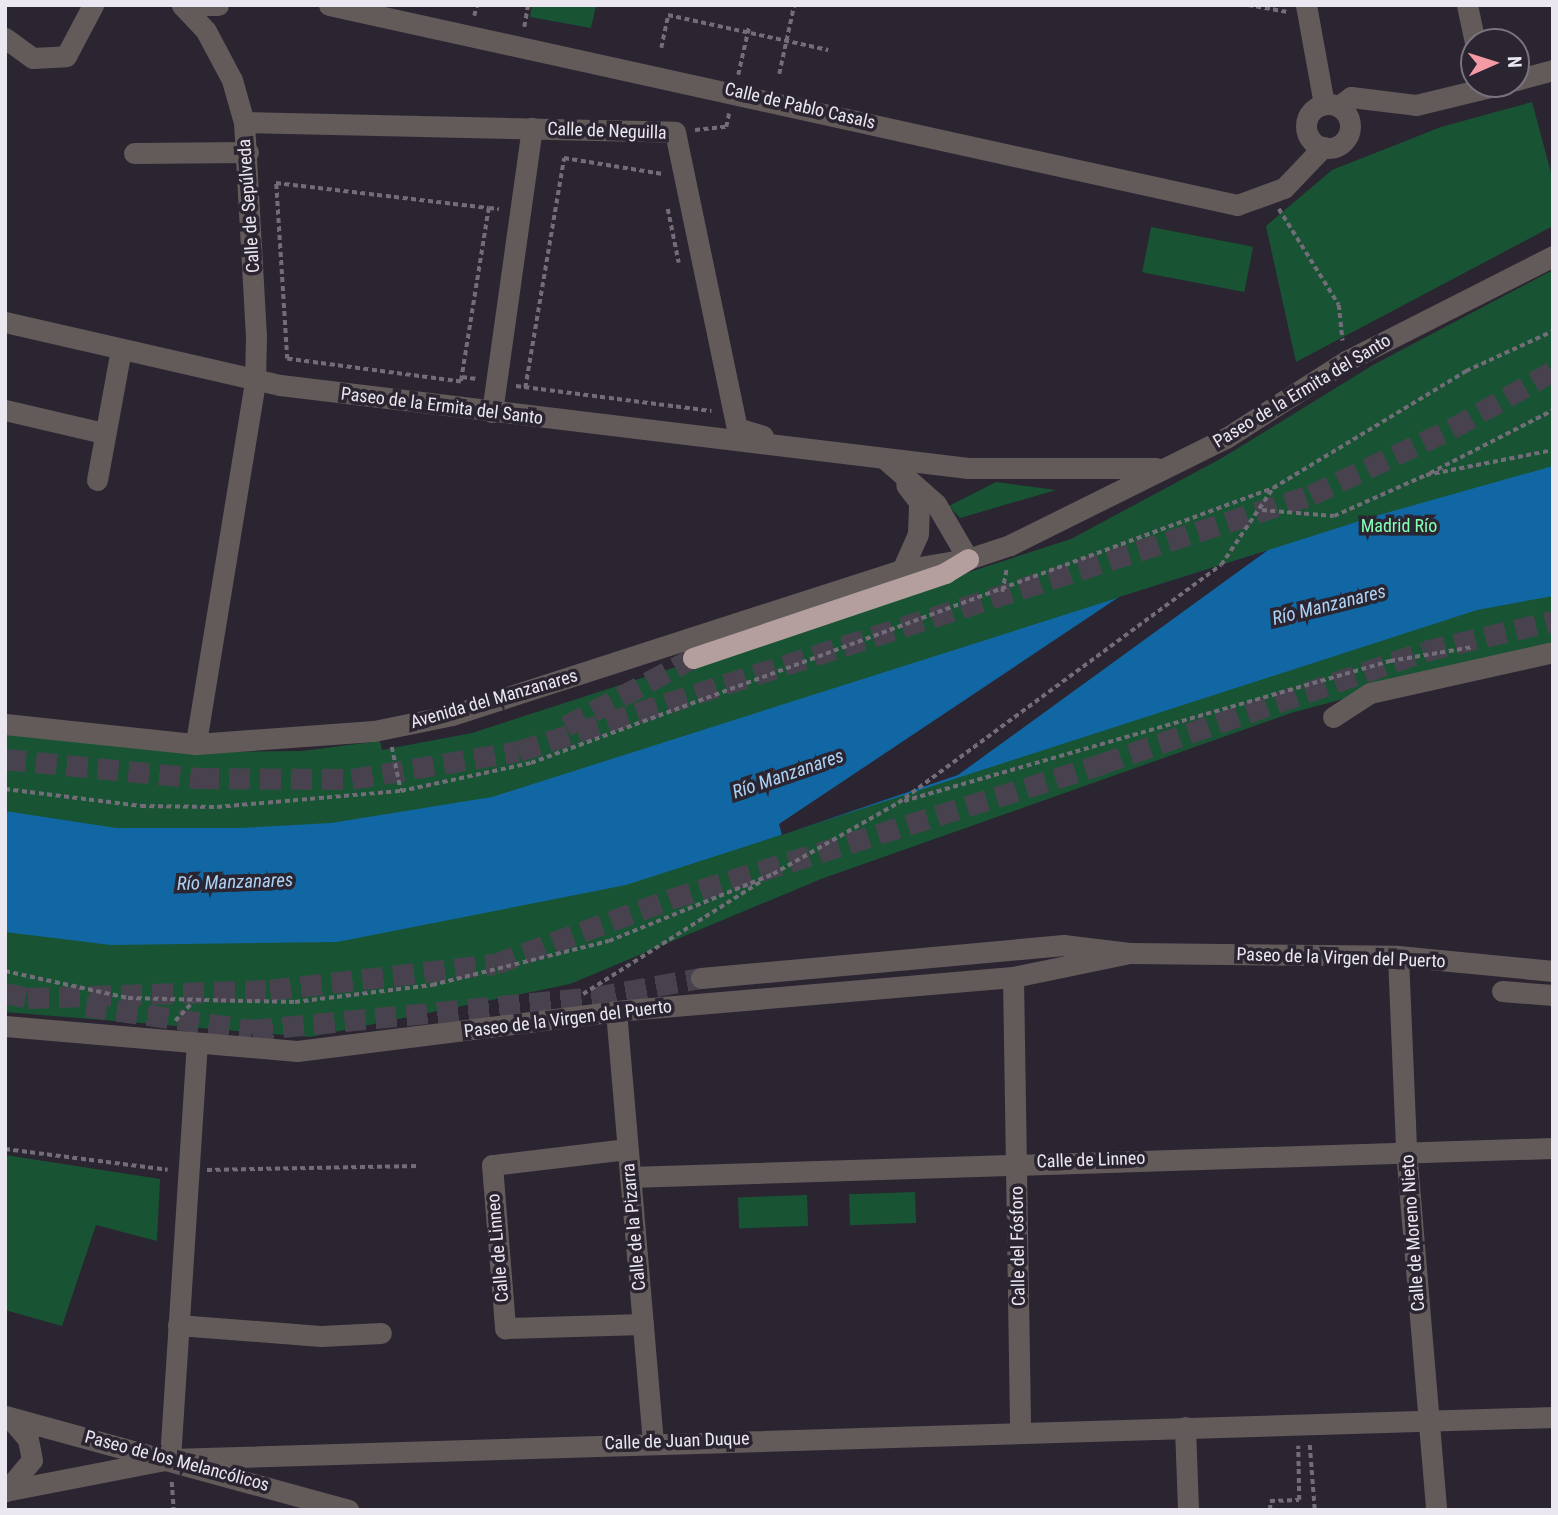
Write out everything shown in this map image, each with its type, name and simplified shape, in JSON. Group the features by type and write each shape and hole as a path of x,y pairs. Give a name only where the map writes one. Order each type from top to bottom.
{"highway":[{"path":"693,658 946,573 968,559"}],"street":[{"path":"5,38 33,58 66,56 93,5"},
{"path":"182,5 220,5 206,31"},
{"name":"Calle de Sepúlveda","path":"182,5 206,31 232,80 244,122 248,152 255,382 196,744"},
{"name":"Calle de Pablo Casals","path":"329,5 1237,205 1269,196 1317,143 1348,137 1349,116 1332,105"},
{"path":"1467,5 1472,28"},
{"path":"1307,9 1332,105"},
{"path":"1530,76 1553,70"},
{"path":"1317,143 1307,118 1351,97 1416,105 1460,94"},
{"name":"Calle de Neguilla","path":"244,122 675,132 737,428 811,452"},
{"path":"492,412 532,128"},
{"path":"134,153 248,152"},
{"name":"Paseo de la Ermita del Santo","path":"968,559 1010,545 1226,438 1346,361 1553,256"},
{"name":"Paseo de la Ermita del Santo","path":"5,322 255,382 492,412 811,452 968,468 1163,468"},
{"path":"97,480 103,433 121,349"},
{"path":"5,411 103,433"},
{"path":"885,459 936,504 968,559"},
{"path":"885,459 919,502 918,534 902,570"},
{"name":"Avenida del Manzanares","path":"5,724 196,744 312,739 452,715 902,570 968,559"},
{"path":"1333,717 1370,693 1553,652"},
{"name":"Paseo de la Virgen del Puerto","path":"701,978 1063,945 1129,953 1398,956 1553,971"},
{"name":"Paseo de la Virgen del Puerto","path":"5,1027 197,1045 297,1051 617,1011 1013,977 1129,953"},
{"name":"Calle de Moreno Nieto","path":"1398,956 1406,1150 1436,1510"},
{"name":"Calle del Fósforo","path":"1013,977 1018,1163 1020,1431"},
{"path":"1502,991 1553,995"},
{"name":"Calle de la Pizarra","path":"617,1011 653,1442"},
{"path":"6,1491 170,1459 197,1045"},
{"name":"Calle de Linneo","path":"630,1177 1406,1150 1553,1148"},
{"name":"Calle de Linneo","path":"627,1149 492,1165 505,1328 643,1324"},
{"path":"178,1325 321,1336 381,1333"},
{"path":"6,1491 32,1460 28,1439 7,1416"},
{"name":"Paseo de los Melancólicos","path":"7,1416 348,1510"},
{"name":"Calle de Juan Duque","path":"170,1459 1185,1427 1309,1435 1428,1421 1553,1417"},
{"path":"1185,1427 1188,1510"}],"path":[{"path":"779,74 794,5"},
{"path":"1248,5 1307,9"},
{"path":"661,48 668,15 828,50"},
{"path":"740,66 749,26"},
{"path":"675,132 726,127 730,110"},
{"path":"525,388 564,158 668,175 668,188"},
{"path":"489,208 461,382 287,359 276,183 489,208 520,212"},
{"path":"668,201 682,278"},
{"path":"1291,225 1339,305 1346,361"},
{"path":"462,377 712,414 709,402"},
{"path":"1262,510 1334,516 1426,475 1553,410"},
{"path":"1426,475 1553,450"},
{"path":"580,1017 583,992 773,874 898,803 1220,565 1262,510 1273,488"},
{"path":"898,803 1390,661 1485,645"},
{"path":"401,791 391,743 404,740"},
{"path":"5,971 128,998 198,1002 295,1002 404,989 609,941 773,874"},
{"path":"5,1149 188,1169 301,1172 418,1166"},
{"path":"1270,1510 1270,1501 1299,1500 1297,1446 1309,1435"},
{"path":"1309,1435 1315,1510"}],"green space":[{"path":"532,5 596,5 591,28 530,17"},
{"path":"1532,102 1553,180 1553,226 1296,362 1266,226 1332,170 1441,127"},
{"path":"1151,227 1253,247 1244,292 1142,272"},
{"name":"Madrid Río","path":"1553,270 1553,653 1444,672 1291,713 821,879 570,984 310,1037 5,1012 5,733 194,752 302,751 380,741 382,750 472,733 1071,539 1222,458 1373,365"},
{"path":"996,482 1056,490 960,518 949,506"},
{"path":"5,1155 160,1179 157,1241 96,1225 62,1326 5,1310"},
{"path":"915,1192 916,1223 850,1225 849,1194"},
{"path":"807,1195 808,1226 739,1228 738,1197"}],"water":[{"name":"Río Manzanares","path":"1553,466 1553,596 1477,610 626,885 337,942 111,945 5,932 5,811 116,828 241,828 331,823 492,797 1372,517"}],"pier":[{"path":"1268,550 958,775 782,835 779,824 1119,597"}],"tunnel":[{"path":"5,759 198,778 352,779 519,751 1311,495 1453,428 1553,371"},
{"path":"5,993 28,998 270,990 495,964 671,899 1101,764 1425,651 1553,621"},
{"path":"566,726 693,658"},
{"path":"86,1006 252,1030 595,997 701,978"}]}
